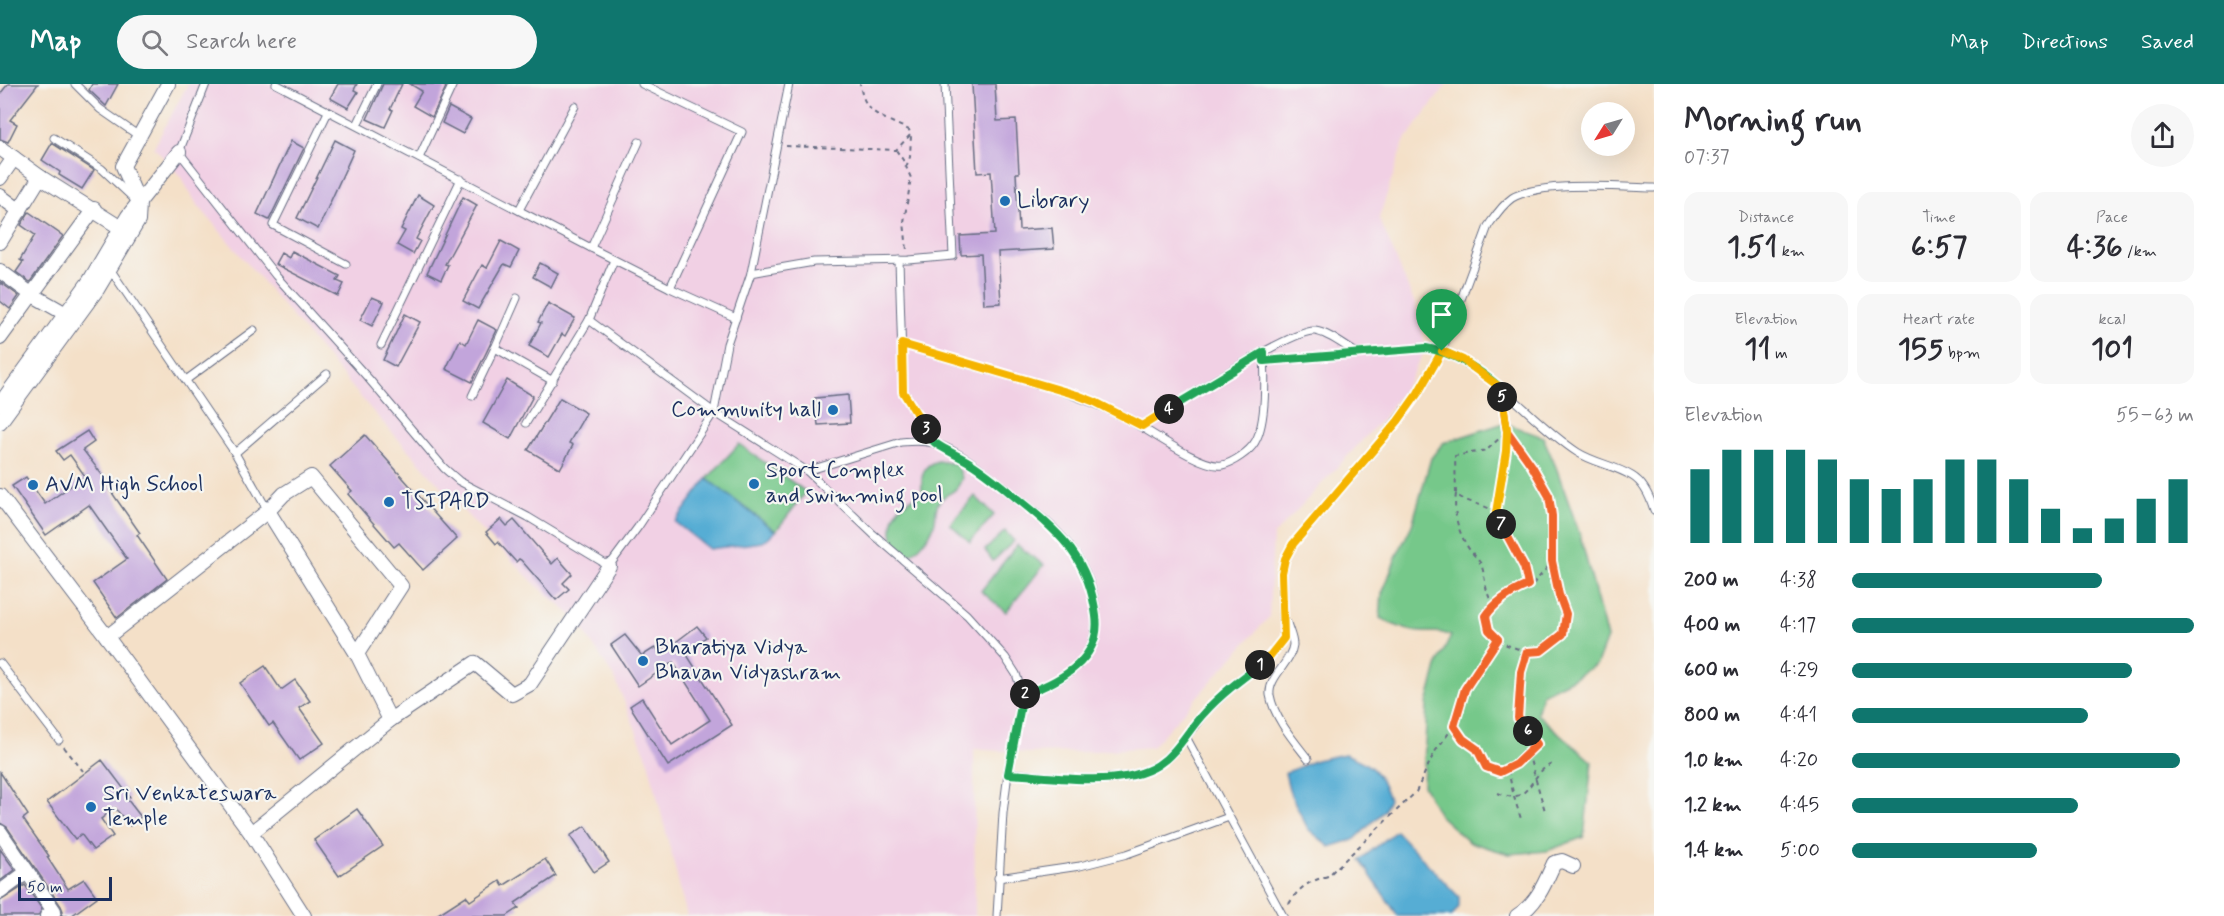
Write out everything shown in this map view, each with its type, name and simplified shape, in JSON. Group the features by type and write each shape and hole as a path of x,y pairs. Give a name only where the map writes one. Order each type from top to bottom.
{"street":[{"path":"0,404 110,269 138,221 139,203 123,166 168,84"},
{"path":"0,148 40,177 121,228"},
{"path":"0,422 70,316 121,228 179,152"},
{"path":"0,178 14,158"},
{"path":"0,242 40,177"},
{"path":"0,196 20,210"},
{"path":"2,333 94,209"},
{"path":"0,271 31,294 70,316"},
{"path":"107,637 268,511 284,494 311,477 401,586 357,654"},
{"path":"0,496 251,833 304,916"},
{"path":"268,511 357,654 390,720"},
{"path":"251,833 390,720 476,663 512,694 530,684 609,566"},
{"path":"0,832 54,911 47,916"},
{"path":"1517,916 1525,911 1542,891 1554,863 1562,861 1574,866"},
{"path":"0,892 27,872"}],"lane":[{"path":"75,84 100,109 140,136"},
{"path":"206,84 179,152 276,276 368,378 444,468 459,481 528,517 609,566 638,527 714,412 727,344 751,273 789,84"},
{"path":"276,84 614,260 736,318"},
{"path":"357,125 377,84"},
{"path":"419,158 453,84"},
{"path":"642,84 742,132 670,288"},
{"path":"751,273 814,262 909,260 953,256 945,84"},
{"path":"519,210 575,106"},
{"path":"328,112 273,225 346,264"},
{"path":"54,138 102,169 139,203"},
{"path":"591,248 639,142"},
{"path":"381,345 461,180"},
{"path":"1008,774 1063,778 1119,778 1139,774 1158,765 1186,737 1205,712 1276,649 1284,638 1282,573 1285,559 1293,544 1398,421 1418,393 1442,351 1488,226 1500,209 1512,198 1525,193 1551,189 1611,186 1654,188"},
{"path":"526,423 589,320 614,260"},
{"path":"899,260 903,392 934,443"},
{"path":"110,269 235,453 268,511"},
{"path":"472,396 517,298"},
{"path":"589,320 714,412 807,471 873,534 967,615 1005,657 1016,674 1023,695 1008,774 998,878 997,916"},
{"path":"186,380 254,330"},
{"path":"1142,426 1264,352 1306,331 1324,333 1355,352"},
{"path":"902,344 1095,402 1142,426 1201,462 1214,466 1225,465 1245,453 1254,444 1258,435 1262,416 1264,352"},
{"path":"495,348 553,381"},
{"path":"1264,361 1426,348 1442,351 1463,360 1501,388 1575,451 1594,462 1613,467 1632,476 1649,494 1654,510"},
{"path":"235,453 327,374"},
{"path":"807,471 901,442 934,443 956,453 983,471 1051,525 1068,544 1084,569 1094,597 1097,623 1091,645 1080,663 1067,675 1023,695"},
{"path":"1285,618 1293,643 1291,653 1274,680 1270,695 1282,722 1308,759"},
{"path":"0,663 59,740"},
{"path":"1186,737 1285,913"},
{"path":"998,878 1080,866 1127,854 1229,817"}],"path":[{"path":"860,84 867,107 879,116 909,130 911,134 910,157 906,167"},
{"path":"777,146 896,150 911,134"},
{"path":"896,150 911,178 904,222 909,260"},
{"path":"1496,513 1507,431 1501,388"},
{"path":"1494,605 1487,591 1480,564 1459,528 1454,509 1455,456 1487,450 1507,431"},
{"path":"1507,431 1532,466 1549,496 1552,516 1552,561 1559,595 1566,614 1563,634 1541,651 1527,652 1504,644 1489,630 1486,616 1494,605 1518,589 1533,584 1552,561"},
{"path":"1456,494 1460,498 1488,506 1496,513 1524,567 1528,585"},
{"path":"1285,913 1300,888 1328,876 1416,792 1434,753 1454,726 1465,689 1498,639"},
{"path":"1454,726 1463,739 1477,749 1486,767 1500,772 1516,764 1537,744 1518,718 1521,672 1527,652"},
{"path":"59,740 83,771"},
{"path":"1528,753 1545,810"},
{"path":"1498,793 1509,798 1524,793 1545,766 1556,763"},
{"path":"1508,768 1522,822"}],"shaded area":[{"path":"188,84 1447,84 1404,142 1379,218 1415,304 1426,348 1409,381 1384,417 1273,536 1269,617 1152,747 1028,753 974,749 975,916 687,916 647,757 615,679 577,620 534,583 470,518 370,408 196,203 181,177 154,147"}],"green space":[{"path":"1504,423 1543,437 1580,535 1607,638 1597,664 1542,694 1537,714 1592,762 1584,837 1547,851 1509,854 1469,842 1439,815 1423,785 1427,704 1438,663 1451,636 1440,632 1411,631 1380,618 1382,594 1412,525 1431,458 1443,443"},
{"name":"Sport Complex and swimming pool","path":"739,444 806,492 776,531 707,479"},
{"path":"938,461 957,464 962,478 956,488 938,504 935,521 928,537 919,547 904,557 896,547 892,534 895,515 903,504 922,493 922,477 925,469"},
{"path":"975,496 994,515 970,542 950,524"},
{"path":"1005,531 1014,541 993,561 985,550"},
{"path":"1017,545 1044,565 1006,612 981,591"}],"water":[{"path":"707,479 776,531 763,542 709,549 675,522"},
{"path":"1345,754 1374,770 1389,799 1384,811 1355,839 1330,847 1308,829 1290,793 1285,773 1316,760"},
{"path":"1396,831 1459,897 1459,907 1452,916 1398,916 1360,860"}],"building":[{"path":"8,84 38,84 10,120 17,124 8,142 0,139 0,94"},
{"path":"92,84 118,84 106,106 89,90"},
{"path":"338,84 357,84 354,90 358,92 348,108 330,98"},
{"path":"383,84 402,84 390,109 393,110 385,127 367,119"},
{"path":"410,84 441,84 446,87 432,117 413,106 422,91"},
{"name":"Library","path":"972,84 995,84 997,121 1016,120 1019,230 1052,228 1054,249 998,252 1001,303 984,304 981,254 961,255 960,236 995,234 991,172 977,173"},
{"path":"449,107 471,119 463,134 442,123"},
{"path":"335,140 354,150 318,229 297,218"},
{"path":"291,141 304,148 269,220 257,214"},
{"path":"52,143 94,170 82,189 59,175 60,172 42,160"},
{"path":"418,195 434,205 416,239 420,241 413,254 397,245 405,231 401,229"},
{"path":"463,197 477,205 445,264 448,265 441,280 427,273"},
{"path":"29,212 63,236 30,282 16,272 23,262 20,260 35,235 21,225"},
{"path":"501,241 519,251 511,267 504,264 478,309 463,301 482,265 487,268"},
{"path":"292,251 340,276 337,281 344,284 338,296 275,264 281,253 289,258"},
{"path":"540,263 558,273 551,287 533,277"},
{"path":"0,282 19,296 10,309 0,301"},
{"path":"372,297 384,302 372,326 360,320"},
{"path":"548,303 575,318 565,336 562,334 549,357 529,346"},
{"path":"405,314 420,322 396,367 383,360"},
{"path":"478,320 497,330 472,382 446,369 460,340 466,344"},
{"path":"507,380 533,396 510,439 483,423"},
{"name":"Community hall","path":"848,395 850,423 818,425 815,398"},
{"path":"560,398 586,413 569,443 573,445 560,469 528,450"},
{"path":"87,431 94,442 83,450 113,489 110,490 140,533 137,535 167,579 117,618 93,583 127,559 89,505 46,535 12,486 26,477 45,504 85,476 70,455 63,460 56,451"},
{"path":"365,435 457,539 423,570 399,543 394,547 348,494 352,491 330,466"},
{"path":"501,519 507,526 514,520 552,564 558,558 572,574 563,583 569,589 556,600 521,560 516,562 486,532"},
{"path":"697,626 706,637 685,652 732,725 668,766 630,706 642,698 672,745 710,720 673,662 638,686 611,645 625,635 642,656 656,647 660,654"},
{"path":"265,666 281,690 295,680 310,701 299,708 324,743 299,760 273,723 269,726 240,683"},
{"path":"102,760 130,797 127,799 141,817 130,826 115,808 101,819 113,836 93,850 81,834 75,839 47,802"},
{"path":"0,772 28,815 23,819 49,856 47,857 68,889 84,879 97,897 71,916 61,916 63,911 61,906 7,827 0,823"},
{"path":"357,809 383,846 339,876 314,840"},
{"path":"585,826 609,862 594,872 570,836"},
{"path":"0,849 15,870 0,881"},
{"path":"545,859 556,876 515,903 519,908 507,916 435,916 466,896 470,901 500,881 503,886"},
{"path":"25,885 42,909 38,916 0,916 0,901"}],"place":[{"name":"Library","path":"1005,201"},
{"name":"Community hall","path":"833,410"},
{"name":"Sport Complex and swimming pool","path":"754,484"},
{"name":"AVM High School","path":"33,485"},
{"name":"TSIPARD","path":"389,502"},
{"name":"Bharatiya Vidya Bhavan Vidyashram","path":"643,661"},
{"name":"Sri Venkateswara Temple","path":"91,807"}],"route":[{"path":"1442,351 1418,393 1398,421 1293,544 1285,559 1282,573 1284,638 1269,657 1234,684 1205,712 1171,754 1158,765 1139,774 1119,778 1063,778 1008,774 1023,695 1067,675 1080,663 1091,645 1097,623 1094,597 1084,569 1068,544 1051,525 983,471 956,453 934,443 903,392 902,344 1077,395 1142,426 1264,352 1264,361 1426,348 1442,351 1463,360 1481,372 1501,388 1507,431 1532,466 1549,496 1552,516 1552,561 1559,595 1566,614 1563,634 1541,651 1527,652 1521,672 1518,718 1537,744 1516,764 1500,772 1486,767 1477,749 1463,739 1454,726 1465,689 1498,639 1489,630 1486,616 1494,605 1528,585 1524,567 1496,513 1506,451 1507,431 1504,409 1501,388 1463,360 1442,351"}]}
